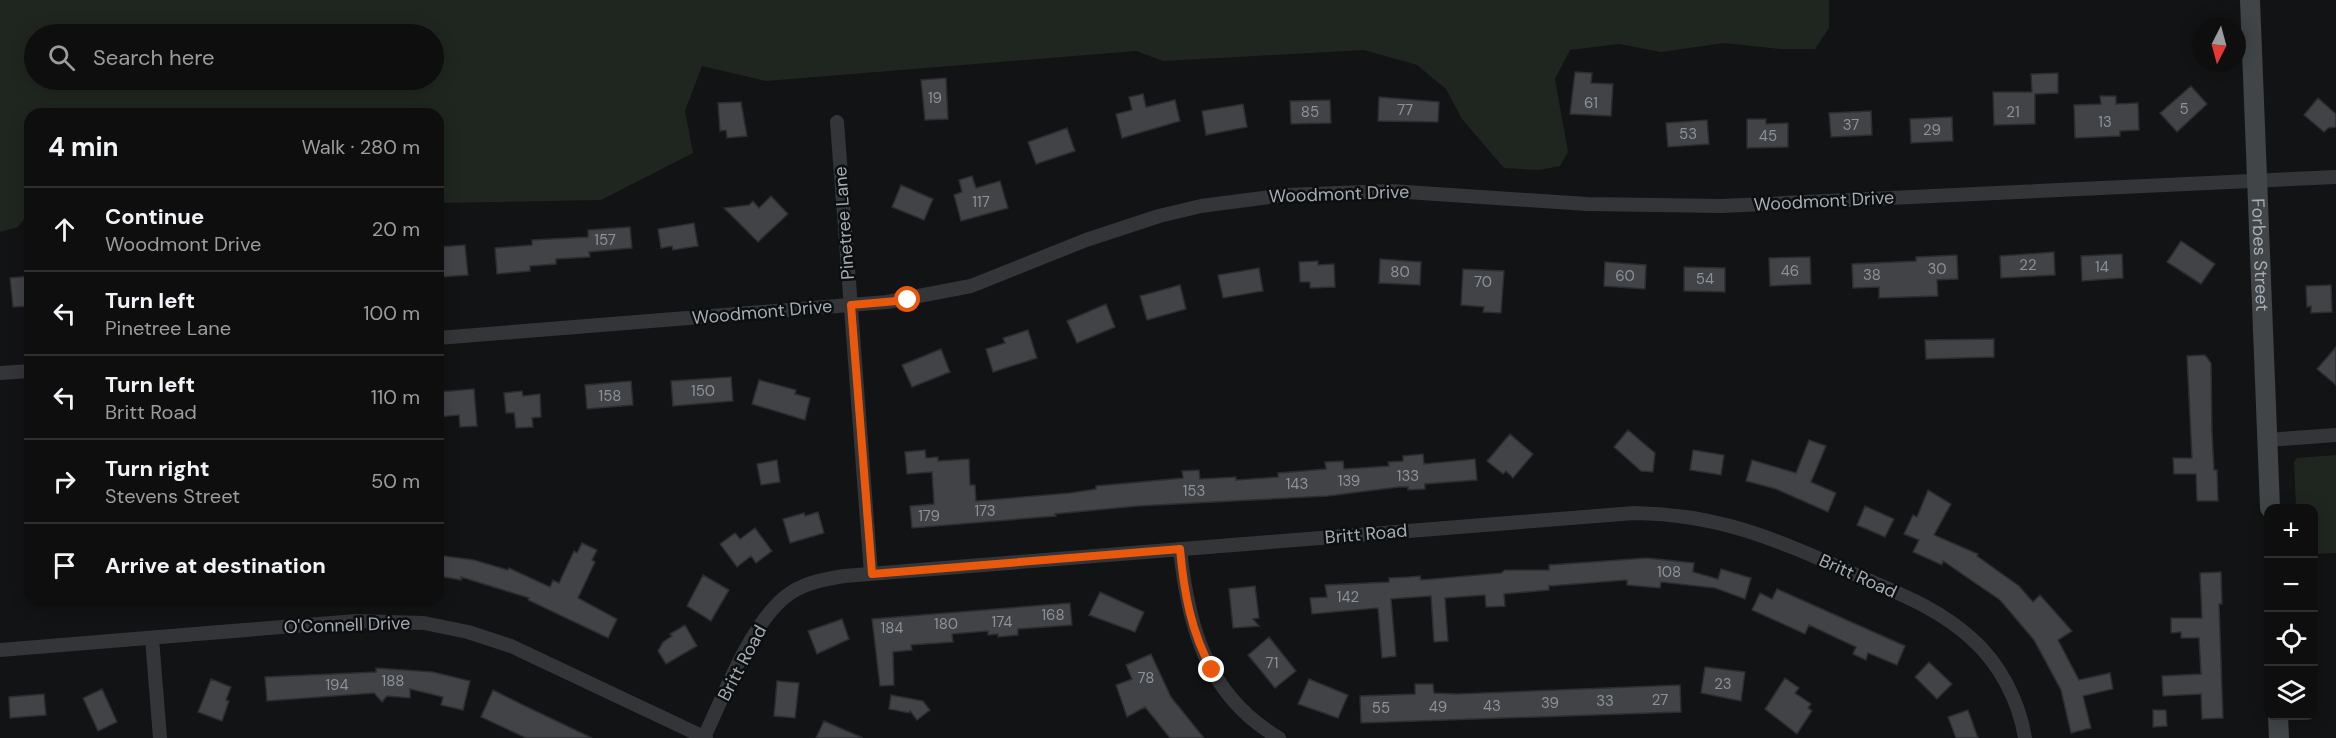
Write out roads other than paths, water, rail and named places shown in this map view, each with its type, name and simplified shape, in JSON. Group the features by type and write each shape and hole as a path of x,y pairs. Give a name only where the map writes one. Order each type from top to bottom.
{"main road":[{"name":"Forbes Street","path":"2250,0 2270,504"},
{"path":"2278,720 2279,738"}],"street":[{"name":"Pinetree Lane","path":"837,122 872,574"},
{"name":"Woodmont Drive","path":"444,338 851,305 950,292 998,277 1086,240 1159,216 1243,199 1286,195 1402,191 1587,204 1677,206 2336,177"},
{"path":"0,373 24,371"},
{"path":"2267,440 2336,435"},
{"name":"Britt Road","path":"705,737 758,628 779,603 791,593 817,582 872,574 1634,513 1679,515 1724,523 1767,536 1913,600 1945,617 1973,640 1997,667 2013,698 2025,738"},
{"path":"1180,549 1187,609 1203,654 1234,700 1261,726 1279,738"},
{"name":"O'Connell Drive","path":"0,650 356,621 401,621 446,627 490,638 532,655 705,737"},
{"path":"152,638 160,738"}]}
